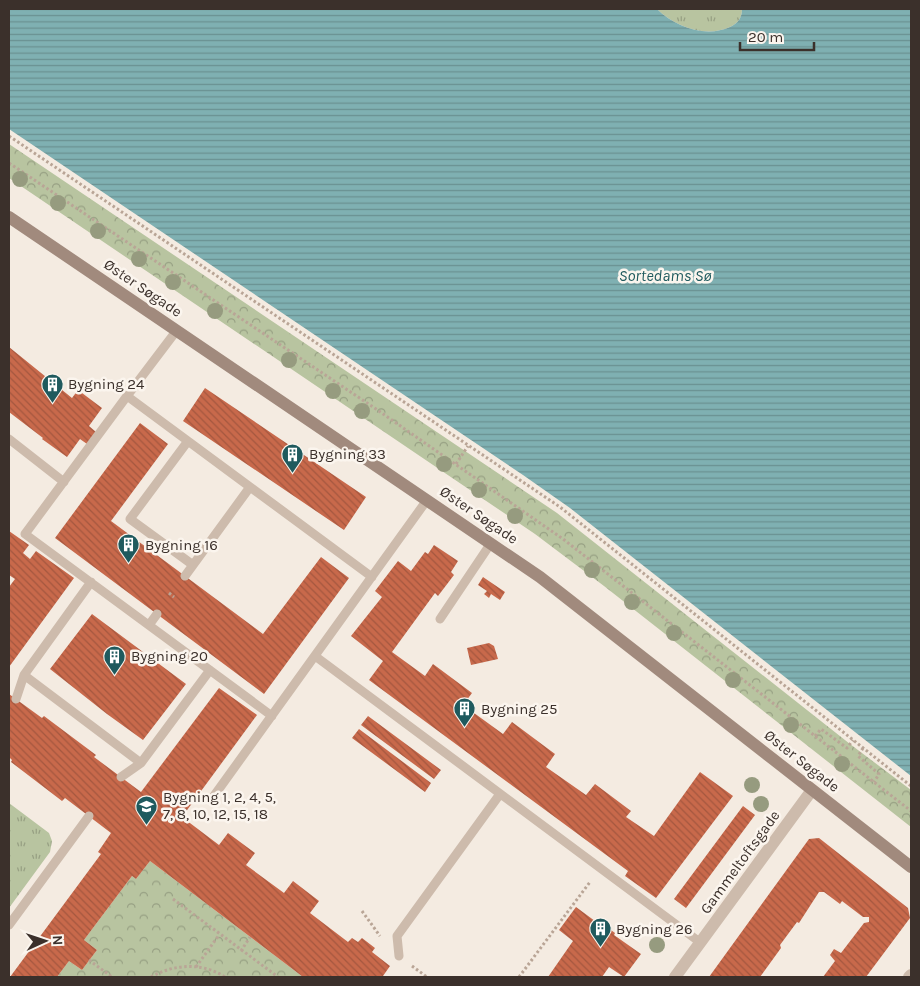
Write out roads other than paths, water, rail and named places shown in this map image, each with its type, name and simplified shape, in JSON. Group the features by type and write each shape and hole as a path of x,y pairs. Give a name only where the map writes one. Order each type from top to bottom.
{"street":[{"name":"Øster Søgade","path":"9,217 540,578 911,867"},
{"name":"Gammeltoftsgade","path":"676,977 812,790"}],"lane":[{"path":"177,330 25,534 272,716"},
{"path":"127,396 372,577"},
{"path":"9,440 64,482"},
{"path":"188,441 130,519 193,565"},
{"path":"185,576 250,487"},
{"path":"211,800 427,500"},
{"path":"440,619 491,543"},
{"path":"16,699 24,674 91,582"},
{"path":"149,625 157,614"},
{"path":"315,656 701,943"},
{"path":"121,777 141,763 210,670"},
{"path":"24,674 141,763"},
{"path":"399,956 397,936 500,794"},
{"path":"9,925 89,816"}],"water":[{"name":"Sortedams Sø","path":"9,9 657,9 682,26 701,31 711,31 721,30 735,24 740,18 742,9 911,9 911,776 570,508 9,129"}],"place":[{"name":"Bygning 24","path":"52,403"},
{"name":"Bygning 33","path":"293,473"},
{"name":"Bygning 16","path":"129,564"},
{"name":"Bygning 20","path":"115,675"},
{"name":"Bygning 25","path":"465,728"},
{"name":"Bygning 1, 2, 4, 5, 7, 8, 10, 12, 15, 18","path":"147,825"},
{"name":"Bygning 26","path":"600,948"}]}
